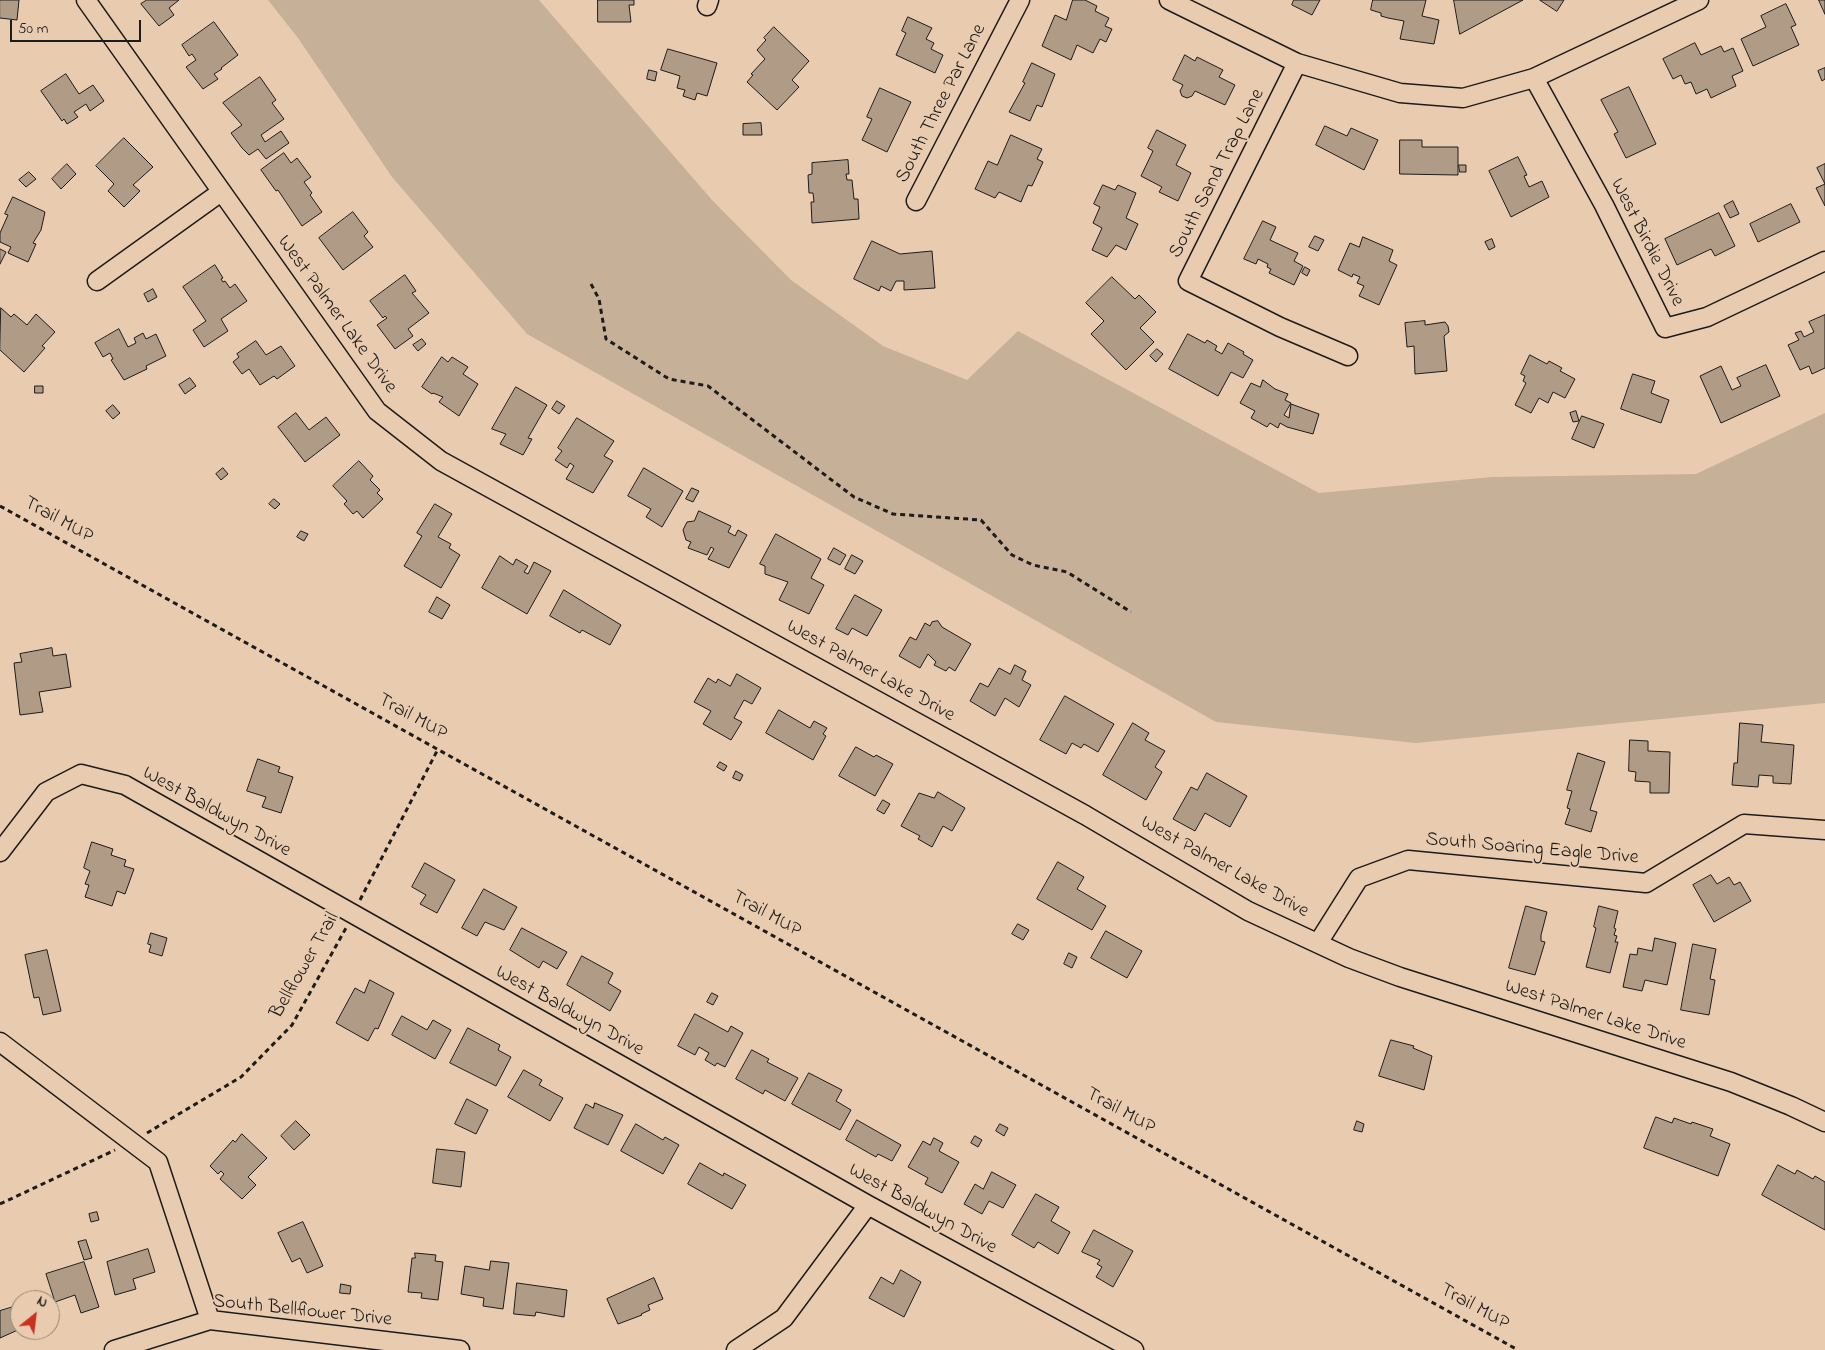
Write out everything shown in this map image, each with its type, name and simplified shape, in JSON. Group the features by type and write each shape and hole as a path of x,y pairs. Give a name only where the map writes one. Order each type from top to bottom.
{"street":[{"name":"West Palmer Lake Drive","path":"86,0 377,411 441,461 1085,815 1248,911 1349,958 1731,1082 1792,1106 1825,1122"},
{"name":"South Three Par Lane","path":"916,201 1020,0"},
{"path":"1169,0 1297,63 1400,93 1463,98 1534,78 1699,0"},
{"name":"South Sand Trap Lane","path":"1297,63 1188,281 1280,327 1348,356"},
{"name":"West Birdie Drive","path":"1534,78 1604,205 1665,328 1707,317 1825,261"},
{"path":"97,281 221,192"},
{"name":"West Baldwyn Drive","path":"0,852 46,792 81,774 125,786 868,1205 1134,1350"},
{"name":"South Soaring Eagle Drive","path":"1318,943 1358,878 1408,860 1646,883 1744,824 1825,830"},
{"path":"0,1042 158,1162 210,1320"},
{"path":"736,1350 784,1318 868,1205"},
{"name":"South Bellflower Drive","path":"114,1350 210,1320 460,1350"}],"path":[{"path":"590,284 599,299 606,340 669,379 708,386 854,497 893,514 981,520 1012,555 1032,565 1067,572 1131,612"},
{"name":"Trail MUP","path":"0,506 1518,1350"},
{"name":"Bellflower Trail","path":"0,1204 60,1178 132,1142 241,1077 292,1025 353,914 438,749"}],"shaded area":[{"path":"268,0 539,0 712,200 791,280 883,346 967,380 1018,331 1319,493 1492,477 1696,474 1825,413 1825,703 1416,743 1216,722 527,334 392,177 298,38"}],"building":[{"path":"0,0 19,0 17,20 0,18"},
{"path":"147,0 179,0 169,8 174,15 159,26 141,4"},
{"path":"598,0 634,0 634,5 629,5 631,22 598,22"},
{"path":"1073,0 1085,0 1097,6 1095,11 1109,18 1105,26 1112,29 1106,42 1100,39 1093,53 1077,45 1071,60 1042,46 1055,15 1066,20"},
{"path":"1294,0 1320,0 1312,15 1292,5"},
{"path":"1373,0 1426,0 1422,16 1439,20 1434,44 1400,39 1404,21 1381,16 1381,13 1371,10"},
{"path":"1454,0 1523,0 1460,34"},
{"path":"1540,0 1564,0 1557,11"},
{"path":"1819,0 1825,0 1825,14"},
{"path":"1786,4 1796,25 1791,27 1799,45 1753,66 1741,39 1766,27 1761,16"},
{"path":"908,17 932,28 926,39 934,43 931,49 943,55 935,73 896,55 906,33 902,31"},
{"path":"214,22 238,55 214,74 218,79 203,89 186,67 196,60 192,54 189,56 182,45"},
{"path":"774,27 809,61 792,80 799,87 777,110 747,82 753,75 751,74 765,59 757,50 766,40 764,38"},
{"path":"1695,43 1701,55 1721,46 1724,52 1733,48 1743,71 1732,76 1736,86 1711,98 1707,89 1696,94 1691,82 1685,84 1681,75 1673,79 1663,59"},
{"path":"668,49 717,63 707,96 697,93 695,100 683,96 685,90 677,88 680,76 661,70"},
{"path":"1185,55 1195,61 1197,57 1223,70 1219,77 1235,85 1225,105 1195,91 1192,96 1187,98 1182,96 1180,91 1183,85 1173,80"},
{"path":"1032,63 1055,74 1042,107 1037,105 1030,121 1009,112 1025,83 1023,82"},
{"path":"1825,68 1825,79 1822,81 1818,71"},
{"path":"649,70 657,72 655,81 647,79"},
{"path":"66,74 79,94 93,85 104,101 90,111 86,104 74,112 78,117 67,124 64,119 62,121 41,91"},
{"path":"260,77 276,100 272,103 284,119 261,135 265,142 281,131 289,143 266,159 258,149 249,155 242,148 231,133 242,125 223,103"},
{"path":"1629,87 1656,144 1626,158 1614,134 1618,132 1601,100"},
{"path":"880,88 911,102 887,152 862,140 872,119 867,117"},
{"path":"761,123 762,135 743,135 743,124"},
{"path":"1325,126 1347,136 1351,128 1378,140 1364,170 1316,145"},
{"path":"1157,130 1186,145 1176,165 1191,173 1178,201 1159,192 1162,187 1141,176 1153,151 1148,148"},
{"path":"1011,135 1042,149 1037,159 1043,162 1032,186 1028,185 1021,202 999,192 995,198 975,189 988,161 997,165"},
{"path":"124,138 153,167 133,185 140,191 124,207 108,191 114,184 96,166"},
{"path":"1400,140 1422,140 1422,147 1458,147 1458,175 1400,174"},
{"path":"284,153 291,163 297,158 311,177 304,182 312,193 310,195 322,212 302,226 278,190 276,191 261,170"},
{"path":"1518,157 1527,175 1524,176 1529,187 1542,181 1549,197 1511,217 1489,171"},
{"path":"848,160 849,174 846,174 847,180 852,180 854,199 858,199 859,219 812,223 811,202 814,202 813,193 809,193 808,175 812,174 812,163"},
{"path":"67,164 76,174 61,189 52,179"},
{"path":"1825,164 1825,184 1817,168"},
{"path":"1459,165 1466,165 1466,172 1460,172"},
{"path":"29,172 36,179 26,187 19,180"},
{"path":"1825,184 1825,206 1816,188"},
{"path":"1103,185 1115,190 1118,185 1136,193 1126,218 1138,224 1126,250 1116,245 1107,257 1092,250 1102,228 1093,223 1100,207 1094,204"},
{"path":"13,197 45,212 41,230 33,243 36,244 28,262 8,253 11,247 0,242 0,233 8,215 5,214"},
{"path":"1733,201 1739,214 1730,218 1724,206"},
{"path":"1791,204 1800,222 1758,242 1750,224"},
{"path":"353,212 368,232 364,236 373,247 343,270 319,238"},
{"path":"1719,213 1735,246 1715,256 1711,249 1677,265 1665,239"},
{"path":"1263,221 1276,227 1270,240 1298,253 1294,261 1303,266 1294,285 1269,273 1271,269 1267,267 1268,264 1258,259 1256,264 1244,259"},
{"path":"1315,236 1324,240 1318,251 1309,247"},
{"path":"1363,237 1393,250 1389,261 1397,265 1379,305 1359,296 1364,286 1357,283 1360,277 1353,274 1352,277 1338,270 1350,243 1359,247"},
{"path":"1492,239 1495,247 1489,250 1485,242"},
{"path":"872,241 900,254 932,251 935,288 904,290 904,281 896,281 891,291 881,286 879,291 854,279"},
{"path":"0,249 6,252 0,264"},
{"path":"215,265 223,278 221,279 223,282 225,281 230,288 235,284 247,301 221,319 228,331 204,347 193,330 206,321 183,287"},
{"path":"1305,267 1310,270 1307,276 1302,273"},
{"path":"405,275 416,291 412,293 429,313 408,329 413,336 395,349 377,325 387,318 385,316 383,318 370,301"},
{"path":"1112,277 1135,299 1139,295 1156,312 1140,328 1154,342 1126,370 1091,334 1104,321 1086,303"},
{"path":"153,289 157,297 148,302 144,294"},
{"path":"1,308 11,317 14,314 27,325 36,314 55,332 42,346 45,348 24,372 0,350"},
{"path":"1825,315 1825,368 1812,374 1809,366 1800,370 1788,345 1799,340 1795,333 1801,331 1804,337 1814,332 1809,322"},
{"path":"1425,321 1425,325 1445,322 1448,326 1449,332 1444,336 1447,371 1415,374 1414,346 1407,347 1405,323"},
{"path":"119,329 128,347 136,343 134,338 143,333 146,339 156,334 166,356 146,366 147,369 124,380 111,360 113,359 110,353 103,357 95,343"},
{"path":"1188,334 1205,343 1207,340 1217,346 1215,350 1222,354 1228,343 1244,352 1243,354 1253,360 1243,378 1231,372 1218,396 1169,369"},
{"path":"422,339 426,344 418,351 413,345"},
{"path":"256,341 266,355 281,346 295,366 277,379 274,376 260,385 249,369 242,374 233,362 239,357 237,354"},
{"path":"1157,349 1163,354 1156,362 1150,356"},
{"path":"1530,355 1547,364 1549,361 1562,368 1560,371 1575,379 1565,398 1553,392 1548,403 1539,398 1531,413 1515,405 1526,383 1523,381 1525,376 1521,374"},
{"path":"442,357 448,362 452,357 468,367 463,374 478,384 459,416 439,402 443,397 432,394 422,387"},
{"path":"1766,365 1780,396 1721,423 1700,376 1721,366 1732,390 1741,386 1737,378"},
{"path":"1633,374 1655,381 1651,393 1669,400 1661,423 1621,409"},
{"path":"190,378 196,386 185,394 179,385"},
{"path":"1263,380 1275,389 1288,394 1285,400 1291,403 1284,415 1289,418 1291,404 1319,414 1313,434 1287,427 1280,423 1278,428 1270,423 1267,427 1251,418 1255,411 1240,403 1251,383 1260,387"},
{"path":"35,386 43,386 43,393 35,393"},
{"path":"516,387 547,405 528,438 532,439 523,455 500,444 506,434 492,429"},
{"path":"557,401 565,406 559,414 552,409"},
{"path":"113,405 120,413 113,419 106,411"},
{"path":"1576,411 1579,421 1573,422 1570,413"},
{"path":"296,413 309,430 326,417 340,435 305,462 278,427"},
{"path":"1582,416 1604,424 1594,448 1572,439"},
{"path":"577,418 614,441 604,456 613,461 593,493 566,479 574,466 570,463 567,468 555,460 562,451 558,448"},
{"path":"359,461 373,476 370,480 380,490 377,493 383,499 363,518 357,511 353,514 344,504 347,501 333,486"},
{"path":"223,468 228,474 221,480 216,474"},
{"path":"644,468 683,491 662,527 646,517 651,509 628,496"},
{"path":"692,488 699,491 693,502 686,499"},
{"path":"274,499 280,504 275,509 269,504"},
{"path":"435,504 452,514 438,537 451,544 449,548 460,555 441,588 404,566 422,536 417,533"},
{"path":"699,511 731,526 728,532 735,536 738,530 747,535 729,568 708,559 714,549 711,547 707,555 688,548 691,542 686,540 683,530 687,522 694,521"},
{"path":"301,531 308,534 304,541 297,537"},
{"path":"776,534 821,559 811,578 824,585 809,614 779,600 788,582 765,574 765,566 760,564"},
{"path":"834,548 846,555 840,565 828,559"},
{"path":"852,555 863,561 855,574 845,569"},
{"path":"500,556 513,565 516,559 528,566 524,572 528,574 534,562 551,571 527,614 482,588"},
{"path":"564,590 621,625 610,645 582,630 580,633 550,616"},
{"path":"855,595 882,610 867,636 852,628 848,635 836,629"},
{"path":"437,597 450,605 442,619 429,612"},
{"path":"938,621 942,627 971,644 955,671 949,667 946,671 934,665 936,662 928,654 920,668 899,656 910,637 916,640 925,623 930,626 932,622"},
{"path":"52,648 53,656 66,654 71,687 39,692 43,712 20,715 14,663 22,662 20,654"},
{"path":"1015,665 1026,671 1022,680 1031,685 1019,707 1005,698 995,716 970,701 980,683 988,687 999,668 1010,674"},
{"path":"737,674 761,688 752,704 744,700 734,718 742,722 731,740 703,724 711,711 694,702 708,678 716,683 718,679 730,686"},
{"path":"1065,696 1114,724 1098,752 1084,744 1081,748 1072,743 1066,754 1040,740"},
{"path":"779,710 810,728 814,721 827,728 823,734 826,736 813,760 766,733"},
{"path":"1133,723 1149,733 1145,740 1165,751 1155,767 1162,772 1146,800 1103,775"},
{"path":"1740,723 1763,725 1761,742 1794,745 1791,784 1773,783 1773,776 1759,775 1758,787 1732,785 1734,763 1737,763"},
{"path":"1630,740 1648,741 1648,751 1670,752 1669,793 1650,793 1650,782 1635,781 1636,772 1629,771"},
{"path":"856,747 874,757 876,755 893,764 875,796 839,776"},
{"path":"1578,753 1605,762 1590,810 1597,812 1591,832 1565,824 1570,809 1567,808 1572,791 1567,790"},
{"path":"258,759 280,767 278,772 293,777 281,813 262,807 266,797 247,791"},
{"path":"720,762 727,766 724,771 717,767"},
{"path":"736,771 743,775 740,781 733,778"},
{"path":"1207,773 1247,796 1230,827 1205,813 1195,831 1173,819 1191,787 1197,790"},
{"path":"938,792 965,808 952,831 943,826 932,847 918,839 920,836 901,826 919,793 934,798"},
{"path":"883,800 890,804 884,814 877,810"},
{"path":"92,842 113,849 111,855 126,860 124,866 134,869 125,894 117,891 112,906 85,897 89,885 85,884 90,871 84,868"},
{"path":"1058,862 1084,877 1077,889 1106,906 1092,930 1037,899"},
{"path":"425,863 455,880 437,913 420,904 426,895 412,887"},
{"path":"1711,875 1717,884 1729,877 1734,885 1740,882 1751,901 1714,922 1693,885"},
{"path":"484,889 517,907 504,930 485,922 477,936 462,928"},
{"path":"1526,906 1547,912 1541,935 1541,941 1545,942 1535,975 1509,968"},
{"path":"1599,906 1618,911 1614,935 1617,936 1615,942 1618,942 1610,973 1586,967 1596,928 1594,927"},
{"path":"1018,924 1029,930 1023,940 1012,934"},
{"path":"522,928 567,952 557,969 543,961 539,968 510,950"},
{"path":"1106,931 1142,951 1127,978 1091,958"},
{"path":"151,933 167,938 162,956 149,952 151,945 148,944"},
{"path":"1655,938 1676,943 1667,985 1645,980 1642,991 1623,987 1630,954 1637,955 1638,948 1652,951"},
{"path":"1693,944 1716,949 1710,979 1715,980 1709,1015 1681,1010"},
{"path":"47,950 61,1011 43,1015 39,997 34,998 25,955"},
{"path":"1069,953 1077,957 1072,968 1064,964"},
{"path":"582,956 613,973 608,983 621,991 610,1011 567,985"},
{"path":"370,980 394,993 378,1029 375,1028 368,1041 336,1023 355,988 364,993"},
{"path":"712,993 718,996 713,1005 707,1002"},
{"path":"695,1014 728,1032 731,1026 743,1033 725,1067 717,1063 715,1066 705,1060 709,1053 699,1047 695,1055 678,1046"},
{"path":"402,1016 427,1030 433,1020 451,1030 435,1059 392,1035"},
{"path":"468,1028 500,1045 498,1050 511,1057 496,1086 450,1063"},
{"path":"1391,1040 1414,1046 1413,1048 1432,1056 1424,1090 1379,1076"},
{"path":"752,1050 769,1059 767,1062 798,1078 785,1101 765,1090 763,1094 736,1079"},
{"path":"524,1070 542,1080 539,1085 563,1098 550,1121 508,1097"},
{"path":"809,1073 842,1090 836,1101 851,1110 840,1130 792,1104"},
{"path":"467,1099 488,1110 476,1134 455,1124"},
{"path":"595,1103 623,1115 608,1145 574,1128 586,1104 593,1108"},
{"path":"1656,1117 1672,1123 1674,1118 1713,1129 1710,1136 1730,1144 1718,1176 1644,1148"},
{"path":"857,1120 901,1145 892,1161 878,1154 876,1157 846,1140"},
{"path":"296,1121 310,1135 294,1150 281,1136"},
{"path":"1357,1121 1364,1124 1362,1132 1354,1130"},
{"path":"636,1124 663,1140 665,1137 679,1145 663,1174 621,1151"},
{"path":"1000,1124 1008,1128 1004,1136 996,1131"},
{"path":"242,1134 267,1158 248,1177 256,1185 242,1199 220,1179 224,1174 221,1171 218,1174 210,1166 233,1140 235,1142"},
{"path":"975,1136 982,1140 978,1147 971,1143"},
{"path":"934,1138 943,1143 939,1151 959,1162 942,1193 925,1184 928,1178 908,1167 923,1141 930,1145"},
{"path":"437,1149 465,1152 461,1187 433,1183"},
{"path":"700,1163 723,1176 724,1173 746,1185 732,1209 688,1184"},
{"path":"1778,1165 1795,1174 1797,1170 1813,1179 1815,1176 1825,1182 1825,1230 1762,1195"},
{"path":"992,1172 1016,1185 1003,1208 989,1201 982,1214 964,1204 975,1184 983,1189"},
{"path":"1036,1194 1059,1207 1051,1221 1070,1232 1058,1254 1038,1242 1034,1248 1012,1235"},
{"path":"97,1212 99,1220 91,1222 89,1214"},
{"path":"303,1222 323,1266 307,1273 300,1258 292,1262 278,1233"},
{"path":"1094,1230 1133,1251 1113,1287 1096,1277 1102,1267 1097,1264 1100,1260 1082,1252"},
{"path":"86,1240 92,1258 84,1260 78,1242"},
{"path":"148,1249 155,1272 133,1279 136,1289 115,1295 107,1262"},
{"path":"415,1253 436,1255 435,1261 443,1262 438,1300 421,1298 422,1293 408,1292 412,1258 415,1258"},
{"path":"491,1261 509,1263 503,1309 483,1306 484,1298 461,1294 465,1266 489,1270"},
{"path":"84,1262 99,1307 81,1313 75,1295 60,1300 60,1290 51,1290 46,1274"},
{"path":"901,1270 921,1282 904,1317 869,1298 881,1277 893,1284"},
{"path":"654,1278 663,1299 648,1305 650,1310 642,1315 618,1324 607,1299"},
{"path":"517,1283 567,1290 564,1317 536,1312 535,1316 514,1314"},
{"path":"341,1284 351,1286 350,1294 340,1293"},
{"path":"10,1308 10,1334 0,1338 0,1311"}]}
